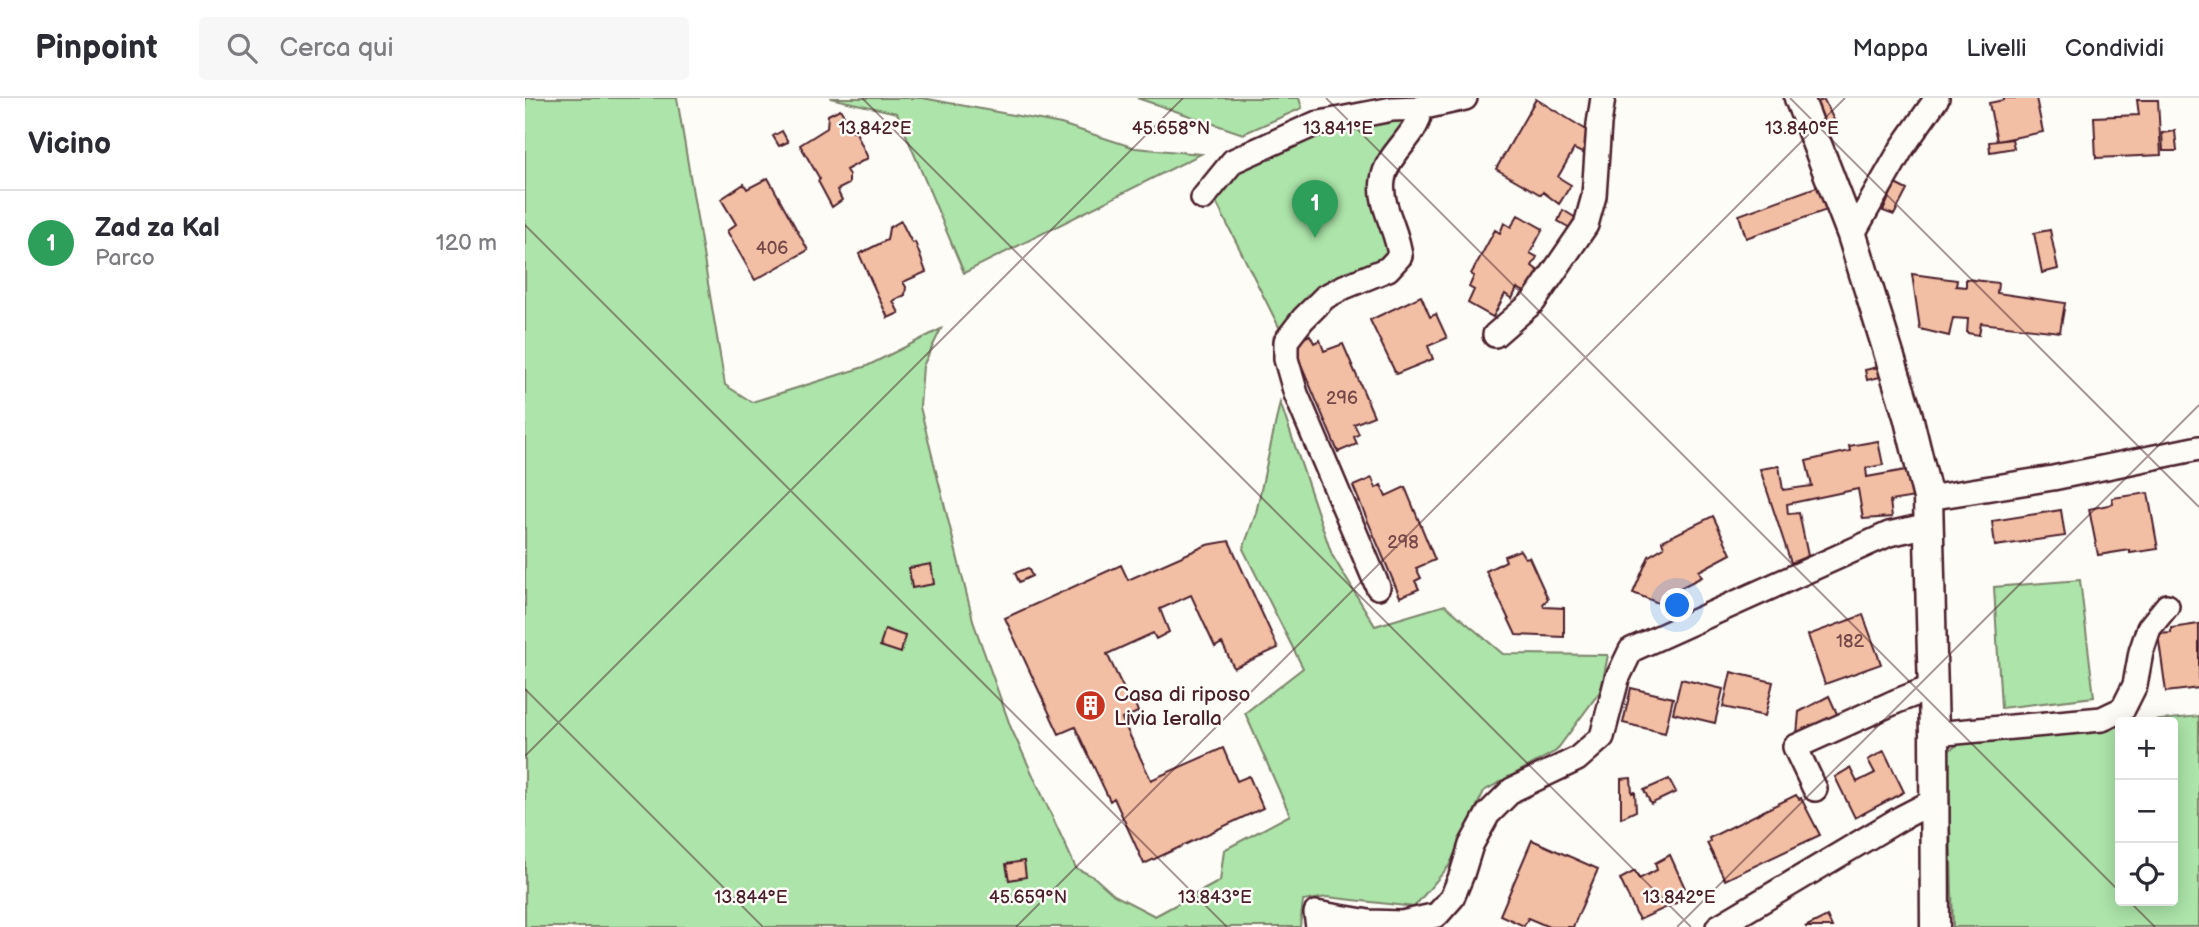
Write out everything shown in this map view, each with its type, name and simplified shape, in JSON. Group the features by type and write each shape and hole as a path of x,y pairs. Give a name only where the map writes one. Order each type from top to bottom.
{"street":[{"path":"1203,198 1233,162 1315,124 1391,103 1420,108 1465,98"},
{"path":"1495,335 1534,301 1586,225 1594,195 1603,98"},
{"path":"1799,98 1852,234 1908,416 1929,512 1935,927"},
{"path":"1852,234 1902,148 1937,98"},
{"path":"1378,587 1296,394 1286,359 1286,341 1325,297 1388,269 1400,256 1399,243 1383,197 1383,179 1392,157 1420,122 1420,108"},
{"path":"1318,927 1316,913 1369,922 1402,923 1437,915 1452,898 1471,845 1488,814 1512,790 1577,759 1602,737 1617,679 1631,650 1888,534 1929,512 2053,478 2199,448"},
{"path":"1934,734 2102,719 2123,709 2135,685 2149,628 2167,606"},
{"path":"1815,789 1795,747 1933,687"},
{"path":"1718,927 1934,801"}],"green space":[{"path":"525,98 677,98 725,385 752,402 867,366 941,329 923,366 920,407 974,624 1011,728 1076,868 1094,877 1114,895 1155,916 1220,881 1224,850 1290,815 1245,713 1303,668 1243,549 1256,513 1280,402 1332,555 1375,626 1445,605 1503,654 1608,655 1601,690 1556,751 1484,791 1449,866 1414,907 1327,897 1303,901 1300,927 525,927"},
{"path":"830,98 923,98 1061,124 1135,148 1201,154 964,273 897,113"},
{"path":"1137,98 1299,98 1302,108 1243,134"},
{"path":"1420,108 1383,179 1400,256 1286,341 1210,190 1233,161 1315,124"},
{"path":"2080,580 2094,697 2001,708 1994,587"},
{"path":"2199,716 2199,927 1953,927 1948,751 1961,743 2115,726 2115,906 2178,906 2178,718"}],"building":[{"path":"2004,98 2036,98 2043,132 1997,141 1989,103"},
{"path":"1536,99 1593,134 1582,153 1574,149 1558,177 1571,185 1559,204 1543,192 1541,195 1496,169"},
{"path":"1824,100 1837,126 1827,131 1817,102"},
{"path":"2137,100 2158,100 2161,155 2096,158 2094,117 2139,115"},
{"path":"840,109 853,131 855,130 868,158 846,170 849,184 837,190 842,200 832,207 818,181 820,179 800,145 827,128 828,115"},
{"path":"782,131 788,142 779,146 773,136"},
{"path":"2175,131 2177,151 2163,151 2162,133"},
{"path":"2012,139 2014,148 1990,152 1989,142"},
{"path":"768,178 808,250 755,280 727,231 736,224 721,199 744,184 747,189"},
{"path":"1895,184 1907,190 1894,215 1883,211"},
{"path":"1819,186 1827,210 1746,238 1739,215"},
{"path":"1563,210 1576,218 1570,228 1558,221"},
{"path":"1518,215 1543,229 1530,253 1537,257 1532,266 1540,272 1528,294 1517,288 1512,299 1505,294 1493,317 1468,303 1474,290 1469,287 1474,276 1471,274 1495,230 1500,233 1504,223 1511,227"},
{"path":"901,221 912,243 915,242 926,272 903,282 906,287 905,295 893,301 899,313 888,318 859,254 887,240 889,228"},
{"path":"2050,230 2058,269 2042,273 2034,233"},
{"path":"1912,274 1957,280 1956,286 1966,287 1966,279 1998,283 1997,293 2065,303 2060,332 1981,323 1979,335 1967,333 1968,319 1953,318 1949,336 1920,329"},
{"path":"1421,296 1430,317 1436,314 1447,338 1428,346 1433,359 1396,374 1370,320"},
{"path":"1310,335 1314,343 1320,340 1324,351 1343,344 1374,416 1354,424 1359,434 1354,437 1357,444 1338,452 1292,343"},
{"path":"1878,367 1880,377 1867,380 1865,370"},
{"path":"1878,441 1883,465 1866,468 1867,477 1911,469 1915,497 1890,501 1892,517 1863,519 1858,489 1787,504 1788,514 1799,513 1808,556 1791,563 1760,469 1779,466 1783,490 1812,486 1806,461 1850,451 1849,446"},
{"path":"1372,478 1376,488 1381,485 1386,496 1405,487 1435,560 1416,568 1421,578 1415,581 1419,589 1400,597 1353,486"},
{"path":"2148,493 2158,549 2098,555 2089,509 2113,504 2112,498"},
{"path":"2061,510 2065,536 1995,546 1992,521"},
{"path":"1713,516 1731,554 1699,571 1702,577 1668,594 1666,606 1633,593 1649,556 1664,547 1662,541"},
{"name":"Casa di riposo Livia Ieralla","path":"1229,541 1278,648 1234,668 1222,643 1215,647 1191,595 1160,609 1169,632 1156,639 1153,633 1107,654 1129,700 1133,698 1138,712 1122,719 1151,780 1223,748 1237,781 1249,776 1263,808 1144,864 1114,798 1110,801 1075,727 1059,734 1005,618 1121,565 1128,580 1207,545"},
{"path":"1520,550 1525,558 1529,557 1548,599 1543,604 1544,607 1564,608 1564,637 1516,635 1486,571 1506,561 1504,556"},
{"path":"931,564 934,584 912,588 909,568"},
{"path":"1028,568 1032,576 1019,582 1015,573"},
{"path":"1863,615 1881,664 1825,684 1808,635"},
{"path":"2199,624 2199,688 2166,692 2158,634 2171,633 2171,628"},
{"path":"885,629 905,636 901,653 880,646"},
{"path":"1731,672 1773,682 1765,716 1723,707"},
{"path":"1681,679 1723,689 1715,723 1673,713"},
{"path":"1631,688 1673,698 1665,733 1623,723"},
{"path":"1829,696 1838,716 1797,735 1799,712"},
{"path":"1884,751 1904,792 1855,818 1835,777 1850,768 1857,782 1875,773 1868,760"},
{"path":"1631,778 1636,811 1621,818 1621,779"},
{"path":"1669,779 1676,792 1651,804 1644,790"},
{"path":"1796,795 1801,798 1820,835 1725,880 1707,843 1709,838"},
{"path":"1532,840 1598,869 1573,927 1549,927 1528,918 1524,926 1500,915"},
{"path":"1670,855 1689,897 1639,920 1620,879 1635,871 1639,879 1657,870 1655,863"},
{"path":"1024,861 1026,877 1009,880 1006,864"},
{"path":"1827,916 1832,927 1805,927"}],"place":[{"name":"Zad za Kal","path":"1315,238"},
{"name":"Casa di riposo Livia Ieralla","path":"1091,706"}]}
